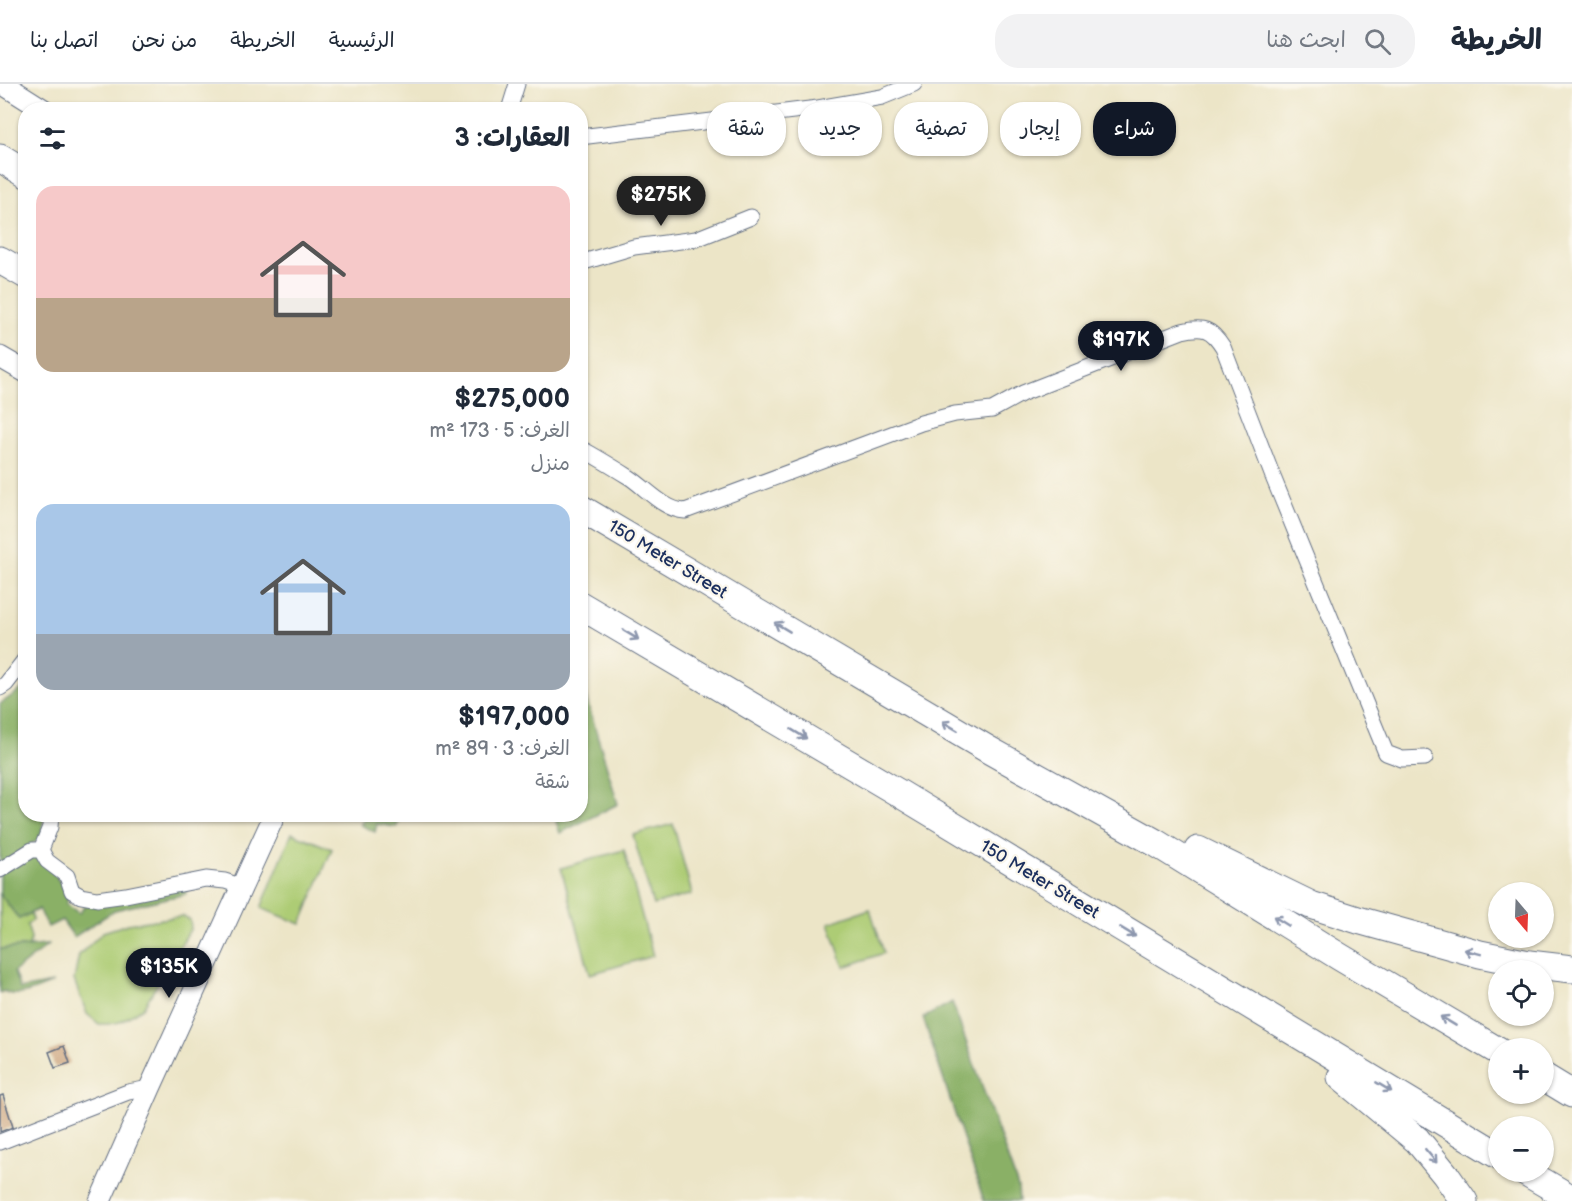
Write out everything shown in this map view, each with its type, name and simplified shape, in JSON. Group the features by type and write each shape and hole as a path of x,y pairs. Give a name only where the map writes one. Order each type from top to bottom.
{"highway":[{"path":"0,158 18,169"},
{"path":"0,260 18,270"},
{"name":"150 Meter Street","path":"588,513 989,750 1156,843 1488,1045"},
{"name":"150 Meter Street","path":"588,610 887,786 1488,1149"},
{"path":"989,750 1101,800 1311,905 1480,954 1529,964 1572,969"},
{"path":"1275,1022 1417,1140 1464,1201"},
{"path":"1554,1083 1572,1094"},
{"path":"1543,1182 1572,1199"}],"street":[{"path":"3,84 31,102"},
{"path":"511,102 517,84"},
{"path":"588,136 818,108 882,97 914,84"},
{"path":"588,260 622,249 696,239 751,217"},
{"path":"588,453 632,479 670,507 677,511 685,511 921,423 944,416 992,410 1023,393 1182,331 1196,328 1206,329 1215,334 1223,346 1280,495 1386,753 1402,759 1425,758"},
{"path":"0,357 18,367"},
{"path":"0,688 18,668"},
{"path":"50,822 41,850 47,861 67,876 72,891 81,896 98,899 206,879 225,881 243,888"},
{"path":"100,1201 272,822"},
{"path":"0,870 32,850 41,850"},
{"path":"0,1142 128,1092 150,1088"}],"green space":[{"path":"18,692 18,822 43,822 41,838 0,864 0,704"},
{"path":"588,704 618,804 588,819"},
{"path":"362,822 399,822 396,827 377,824 375,832 360,825"},
{"path":"556,822 582,822 560,833"},
{"path":"673,824 692,894 653,905 633,835"},
{"path":"292,833 332,849 301,924 261,908"},
{"path":"624,850 653,956 590,974 561,868"},
{"path":"37,855 54,873 69,896 66,904 79,913 88,902 187,887 186,894 115,910 74,937 62,920 48,927 39,909 19,919 0,894 0,872"},
{"path":"0,894 19,919 31,913 33,920 27,925 31,938 29,946 0,949"},
{"path":"870,909 884,953 844,967 829,923"},
{"path":"183,916 190,920 191,928 143,1008 120,1022 108,1024 99,1024 87,1014 74,980 79,955 103,932 128,924"},
{"path":"48,945 14,972 20,989 53,983 22,994 4,991 0,993 0,949"},
{"path":"952,1002 1018,1187 1019,1201 984,1201 923,1018"}],"building":[{"path":"64,1046 70,1063 55,1068 49,1052"},
{"path":"3,1095 13,1127 0,1132 0,1096"}]}
